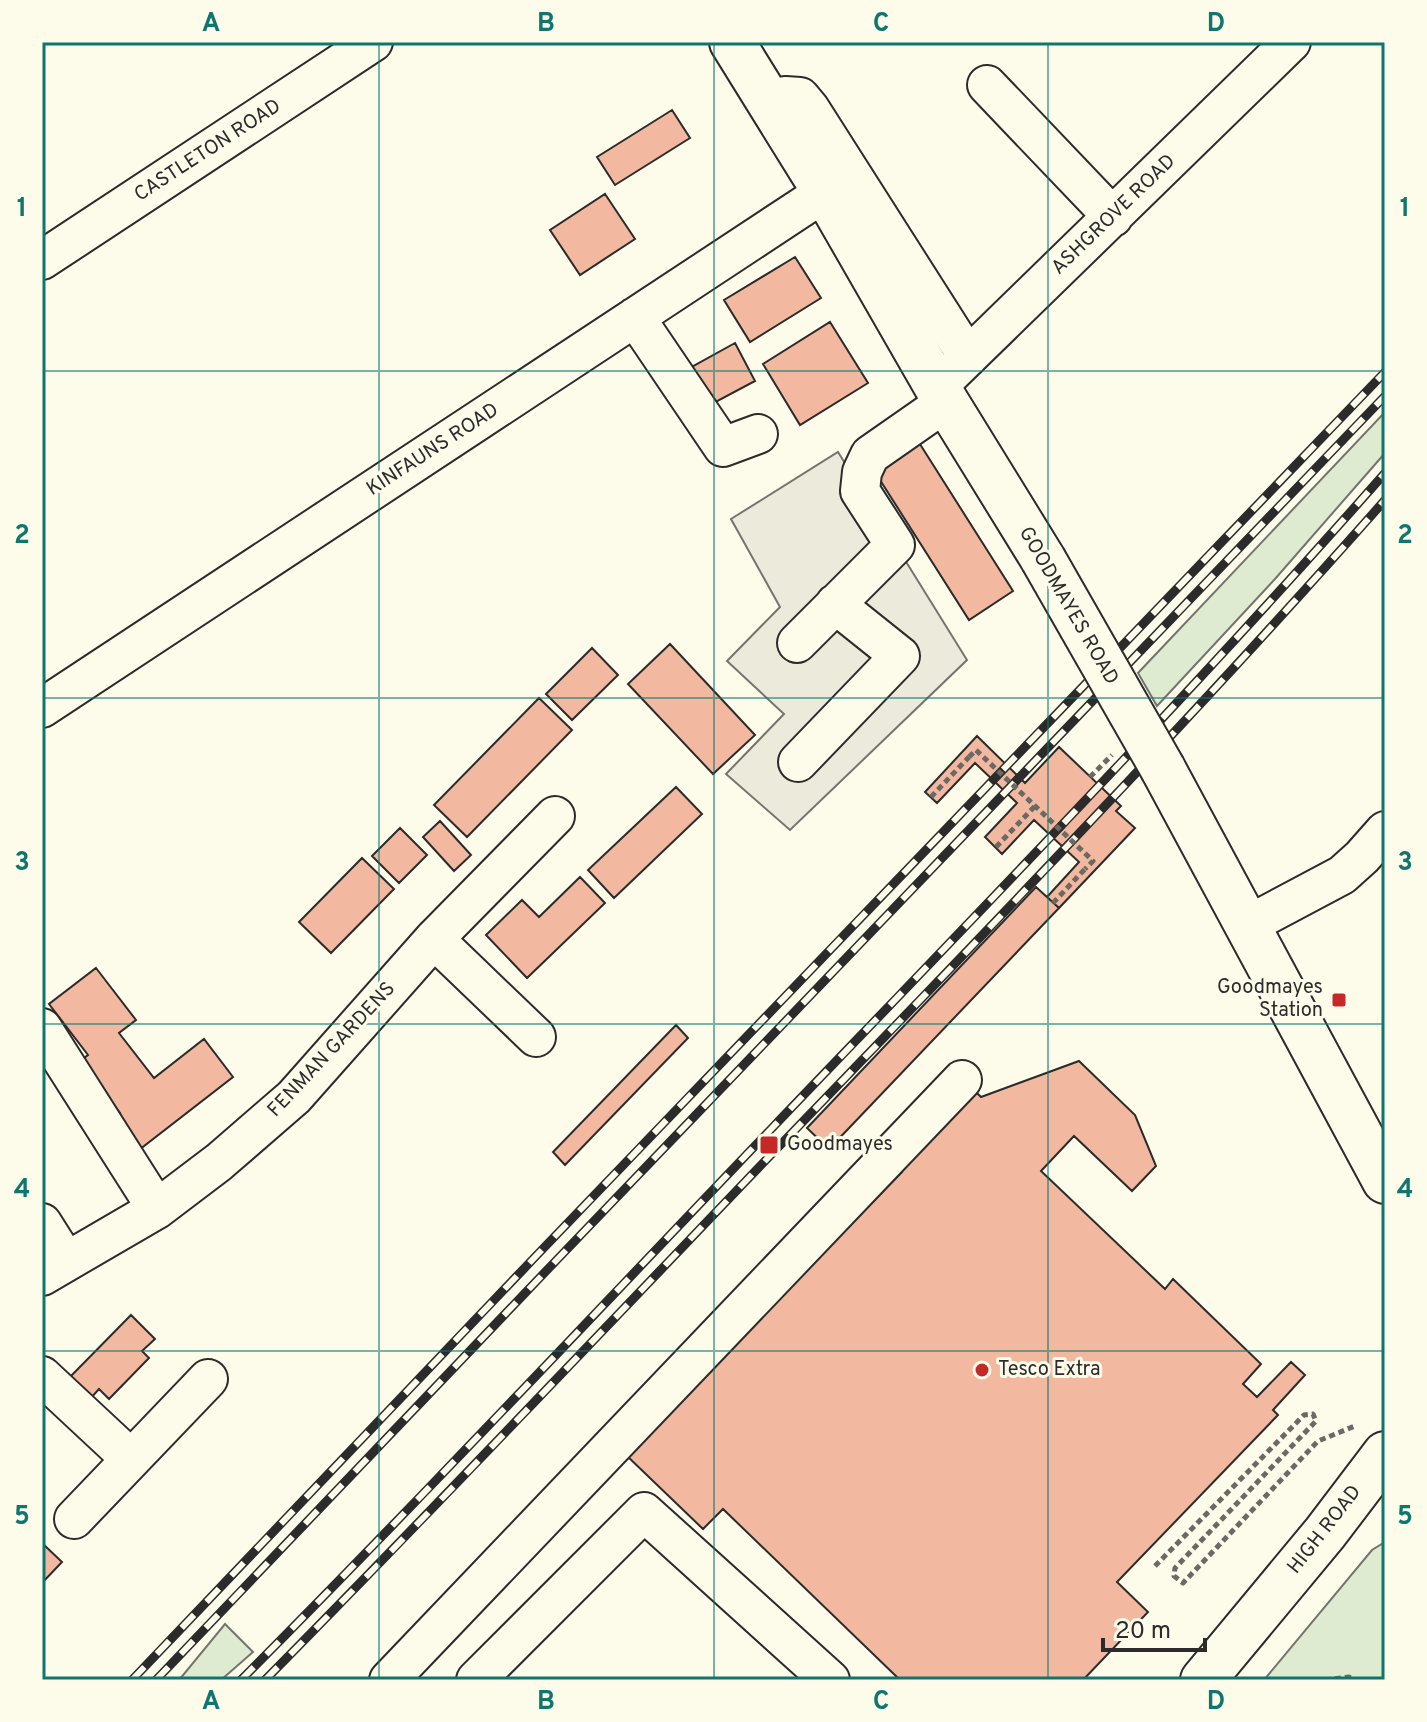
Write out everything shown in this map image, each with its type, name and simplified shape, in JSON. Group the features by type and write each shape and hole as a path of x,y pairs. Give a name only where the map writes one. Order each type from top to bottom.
{"main road":[{"name":"GOODMAYES ROAD","path":"735,43 942,395 1043,559 1381,1161"},
{"name":"HIGH ROAD","path":"1203,1680 1315,1546 1376,1452"}],"street":[{"name":"CASTLETON ROAD","path":"42,260 373,42"},
{"name":"ASHGROVE ROAD","path":"835,604 895,545 860,491 862,472 870,455 942,395 968,357 1291,42"},
{"path":"987,85 1113,217"},
{"path":"771,103 785,96 800,97 810,109 968,357"},
{"name":"KINFAUNS ROAD","path":"42,708 825,192"},
{"path":"635,317 723,447 758,434"},
{"path":"797,643 835,604 900,656 798,762"},
{"name":"FENMAN GARDENS","path":"54,1268 157,1209 219,1162 294,1097 434,939 555,816"},
{"path":"1248,925 1342,875 1385,831"},
{"path":"434,939 536,1037"},
{"path":"42,1028 157,1209"},
{"path":"389,1680 962,1080"},
{"path":"42,1223 54,1268"},
{"path":"42,1376 131,1459"},
{"path":"74,1519 208,1379"},
{"path":"476,1680 644,1512 830,1680"}],"path":[{"path":"931,797 976,750 1093,861 1053,903"},
{"path":"996,847 1035,806"},
{"path":"1155,1566 1304,1415 1313,1414 1316,1421 1175,1568 1174,1576 1183,1583 1318,1441 1376,1452"},
{"path":"1325,1680 1349,1677 1356,1680"}],"green space":[{"path":"1385,412 1385,453 1275,579 1157,706 1138,673"},
{"path":"1385,1542 1385,1680 1264,1680 1372,1550"},
{"path":"225,1624 253,1652 221,1680 179,1680"}],"shaded area":[{"path":"838,452 967,660 790,830 726,774 784,714 727,661 780,607 731,519"}],"building":[{"path":"672,110 690,138 615,185 597,157"},
{"path":"605,194 635,239 580,275 550,230"},
{"path":"795,257 821,298 750,342 724,300"},
{"path":"830,322 868,383 800,425 763,364"},
{"path":"735,343 755,381 710,405 690,368"},
{"path":"918,441 1013,591 969,620 873,469"},
{"path":"670,644 755,735 713,774 628,684"},
{"path":"592,648 618,675 572,720 546,694"},
{"path":"539,698 572,730 467,837 434,805"},
{"path":"977,736 1025,783 1059,747 1121,806 1116,811 1135,828 1059,908 1047,897 1079,862 1034,820 1002,854 985,837 1017,803 975,763 937,803 925,792"},
{"path":"676,787 702,814 614,898 588,870"},
{"path":"440,821 471,855 454,871 423,837"},
{"path":"400,828 427,855 399,883 372,856"},
{"path":"362,858 394,889 331,953 299,922"},
{"path":"580,877 605,903 527,978 486,935 522,900 539,917"},
{"path":"1036,887 1059,908 829,1149 807,1128"},
{"path":"96,968 136,1020 119,1033 154,1078 204,1039 233,1077 135,1153 110,1120 120,1113 80,1061 88,1055 49,1004"},
{"path":"676,1025 688,1038 565,1165 553,1152"},
{"name":"Tesco Extra","path":"1079,1061 1135,1115 1156,1166 1132,1191 1074,1136 1041,1171 1165,1289 1173,1279 1261,1364 1243,1384 1257,1397 1291,1362 1305,1375 1273,1410 1278,1415 1117,1582 1148,1612 1083,1680 900,1680 723,1509 703,1529 626,1455 902,1172 891,1161 967,1083 981,1097"},
{"path":"131,1315 155,1339 142,1351 149,1358 109,1399 99,1389 90,1399 69,1378"},
{"path":"42,1543 62,1562 42,1583"}],"railway":[{"path":"132,1680 1385,372"},
{"path":"156,1680 1385,396"},
{"path":"241,1680 443,1474 1083,803 1385,473"},
{"path":"265,1680 1078,834 1233,669 1385,500"}],"place":[{"name":"Goodmayes Station","path":"1339,1000"},
{"name":"Goodmayes","path":"769,1145"},
{"name":"Tesco Extra","path":"982,1370"}]}
